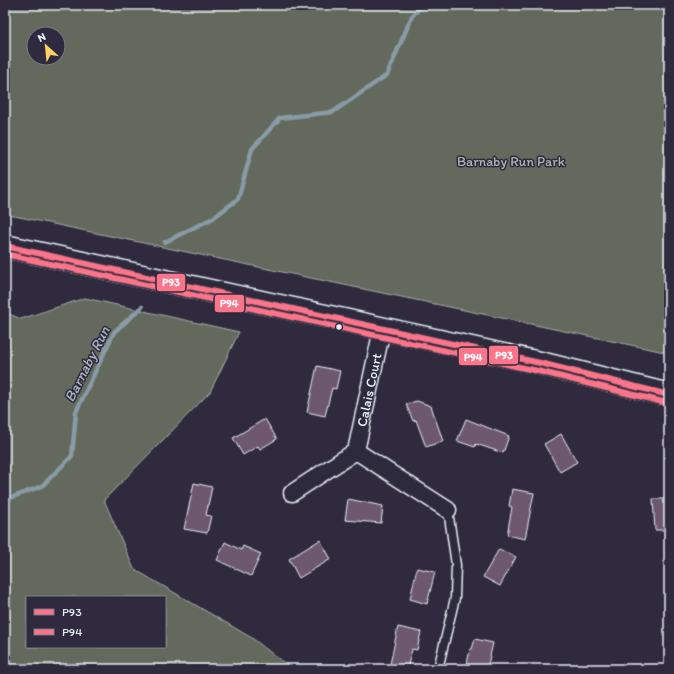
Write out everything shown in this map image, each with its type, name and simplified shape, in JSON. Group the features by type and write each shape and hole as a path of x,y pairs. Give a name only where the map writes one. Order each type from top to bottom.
{"main road":[{"path":"5,246 540,363 669,395"}],"street":[{"name":"Calais Court","path":"356,451 382,329"},
{"path":"292,493 356,451 448,510"}],"lane":[{"path":"438,669 455,598 456,565 448,510"}],"green space":[{"name":"Barnaby Run Park","path":"5,5 669,5 669,353 5,214"},
{"path":"85,298 239,332 210,392 104,500 134,569 252,638 292,669 5,669 5,312 21,319"}],"building":[{"path":"317,366 340,371 336,389 332,388 325,416 307,412"},
{"path":"417,401 431,406 443,441 426,447 416,420 413,421 406,404"},
{"path":"265,419 277,439 260,449 258,446 243,455 233,438"},
{"path":"466,419 509,436 503,453 476,444 475,447 457,441"},
{"path":"561,434 577,462 560,472 544,444"},
{"path":"194,483 212,487 206,515 211,516 207,533 184,529"},
{"path":"512,489 534,493 525,539 507,535 512,507 509,506"},
{"path":"348,499 383,506 381,523 345,520"},
{"path":"653,499 669,499 669,530 655,530"},
{"path":"320,540 331,559 299,578 289,559"},
{"path":"225,542 241,550 243,546 261,554 251,576 217,560"},
{"path":"499,549 516,557 500,586 483,577"},
{"path":"417,568 435,572 427,604 410,599"},
{"path":"398,627 421,632 417,650 412,649 407,669 389,669"},
{"path":"475,639 493,643 487,669 466,669 470,649 472,649"}],"waterway":[{"name":"Barnaby Run","path":"165,242 213,218 238,199 252,149 280,118 333,112 387,75 412,16 423,5"},
{"name":"Barnaby Run","path":"5,500 42,486 72,456 76,412 114,332 142,307"}],"transit line":[{"name":"P93","path":"5,246 540,363 669,395"},
{"name":"P94","path":"5,254 538,371 667,403"}]}
